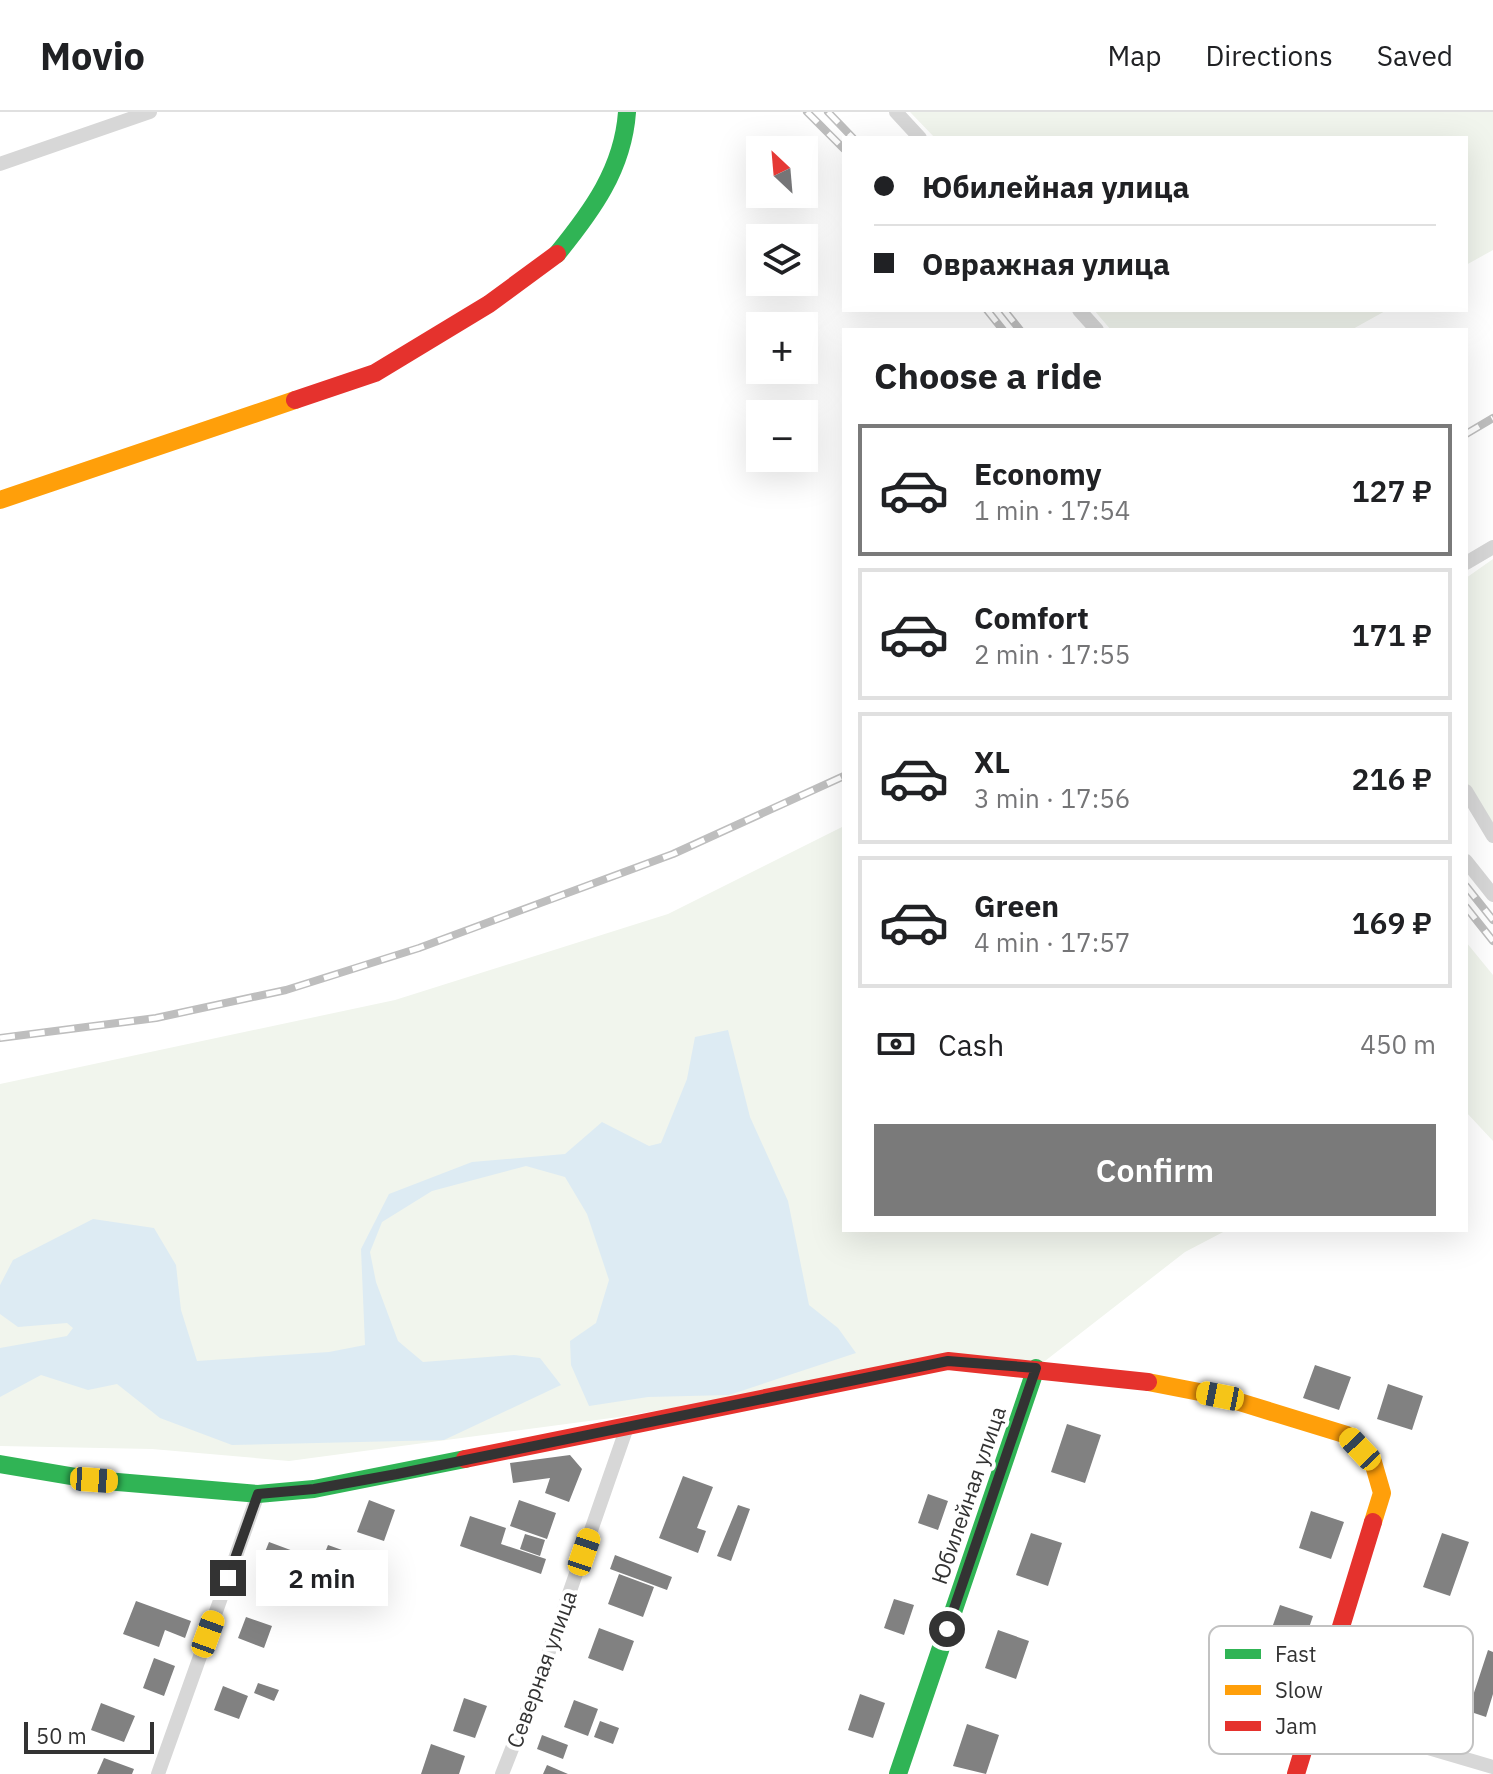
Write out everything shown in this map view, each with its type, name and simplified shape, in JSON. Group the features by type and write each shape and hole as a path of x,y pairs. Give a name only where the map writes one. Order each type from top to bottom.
{"street":[{"path":"0,164 150,112"},
{"path":"0,500 375,373 489,304 554,258 590,214 610,179 625,140 627,112"},
{"path":"896,112 918,136"},
{"path":"1081,312 1095,328"},
{"path":"1468,562 1493,547"},
{"path":"1468,794 1493,836"},
{"path":"1468,864 1493,895"},
{"path":"0,1464 94,1480 258,1494 314,1489 948,1361 1121,1377 1220,1396 1347,1435 1373,1462 1382,1493 1342,1626"},
{"name":"Юбилейная улица","path":"898,1774 1036,1368"},
{"name":"Северная улица","path":"502,1774 538,1683 627,1427"},
{"path":"158,1774 258,1494"},
{"path":"1296,1774 1303,1754"},
{"path":"1449,1754 1493,1767"}],"shaded area":[{"path":"910,112 1493,112 1493,250 1468,264 1468,136 933,136"},
{"path":"1096,312 1383,312 1355,328 1109,328"},
{"path":"1493,559 1493,841 1468,800 1468,577"},
{"path":"842,827 842,1232 1223,1232 1185,1252 1036,1368 948,1361 619,1417 289,1461 152,1449 0,1446 0,1084 395,1000 668,914"},
{"path":"1468,944 1493,975 1493,1141 1468,1114"},
{"path":"728,1030 750,1117 788,1201 809,1305 838,1328 856,1353 729,1395 648,1397 589,1406 571,1365 570,1341 596,1323 609,1280 587,1214 565,1177 526,1166 432,1191 382,1222 370,1252 376,1282 398,1341 423,1362 514,1355 540,1358 561,1385 444,1440 232,1445 160,1418 117,1384 88,1390 41,1375 0,1397 0,1348 67,1336 73,1328 67,1323 18,1327 0,1314 0,1285 13,1260 93,1219 154,1228 176,1265 181,1310 197,1361 329,1352 365,1345 361,1249 389,1194 472,1162 565,1154 602,1122 649,1146 661,1143 687,1079 695,1037"}],"building":[{"path":"1315,1365 1351,1377 1339,1410 1303,1398"},
{"path":"1388,1384 1423,1396 1412,1430 1377,1419"},
{"path":"1067,1424 1101,1435 1085,1483 1051,1472"},
{"path":"570,1455 582,1469 569,1502 545,1493 550,1478 513,1483 510,1463"},
{"path":"683,1476 713,1487 697,1528 706,1531 698,1553 659,1538"},
{"path":"928,1494 948,1501 938,1530 918,1523"},
{"path":"369,1500 395,1510 384,1541 357,1532"},
{"path":"519,1500 556,1513 547,1539 510,1526"},
{"path":"738,1505 750,1509 731,1561 717,1556"},
{"path":"1311,1511 1344,1522 1331,1559 1299,1548"},
{"path":"470,1516 506,1528 501,1544 546,1559 541,1574 460,1546"},
{"path":"1031,1533 1062,1543 1048,1586 1016,1575"},
{"path":"1442,1533 1469,1542 1450,1596 1423,1587"},
{"path":"525,1534 545,1540 540,1556 520,1549"},
{"path":"269,1542 304,1555 293,1582 275,1575 278,1567 261,1562"},
{"path":"328,1545 342,1550 338,1561 324,1555"},
{"path":"615,1555 672,1577 667,1590 610,1569"},
{"path":"377,1564 388,1568 381,1584 371,1581"},
{"path":"619,1574 654,1587 643,1617 608,1604"},
{"path":"894,1599 914,1605 904,1635 884,1628"},
{"path":"136,1601 191,1621 185,1638 165,1630 159,1647 123,1634"},
{"path":"1280,1605 1313,1616 1310,1626 1273,1626"},
{"path":"246,1617 272,1626 264,1648 238,1638"},
{"path":"599,1628 634,1641 623,1671 588,1658"},
{"path":"998,1630 1029,1641 1016,1679 985,1668"},
{"path":"1488,1650 1493,1652 1493,1694 1486,1717 1473,1713 1473,1696"},
{"path":"154,1658 175,1666 164,1696 143,1688"},
{"path":"258,1683 279,1690 274,1701 254,1693"},
{"path":"223,1686 248,1696 239,1719 214,1710"},
{"path":"860,1694 885,1703 873,1738 848,1730"},
{"path":"464,1698 487,1706 475,1738 453,1731"},
{"path":"574,1700 598,1709 588,1736 564,1727"},
{"path":"101,1703 135,1716 124,1742 91,1730"},
{"path":"600,1721 619,1728 613,1744 594,1737"},
{"path":"967,1724 999,1735 986,1774 953,1766"},
{"path":"542,1735 568,1745 563,1759 537,1749"},
{"path":"431,1744 465,1756 459,1774 421,1774"},
{"path":"104,1758 134,1769 132,1774 97,1774"},
{"path":"547,1765 568,1774 543,1774"}],"railway":[{"path":"807,112 842,147"},
{"path":"828,112 851,136"},
{"path":"989,312 1001,328"},
{"path":"1006,312 1018,328"},
{"path":"1468,433 1493,418"},
{"path":"0,1038 156,1018 286,990 419,948 673,854 842,777"},
{"path":"1468,889 1493,920"},
{"path":"1468,910 1493,941"}],"traffic: fast":[{"path":"557,254 604,188 619,152 627,112"},
{"path":"898,1774 1036,1368"},
{"path":"0,1464 94,1480 258,1494 314,1489 465,1459"}],"traffic: slow":[{"path":"0,500 295,400"},
{"path":"1148,1382 1220,1396 1347,1435 1373,1462 1382,1493 1373,1522"}],"traffic: jam":[{"path":"295,400 375,373 489,304 557,254"},
{"path":"465,1459 948,1361 1148,1382"},
{"path":"1341,1626 1373,1522"},
{"path":"1296,1774 1302,1754"}],"route":[{"path":"228,1578 258,1494 314,1489 397,1474 948,1361 1036,1368 947,1629"}]}
